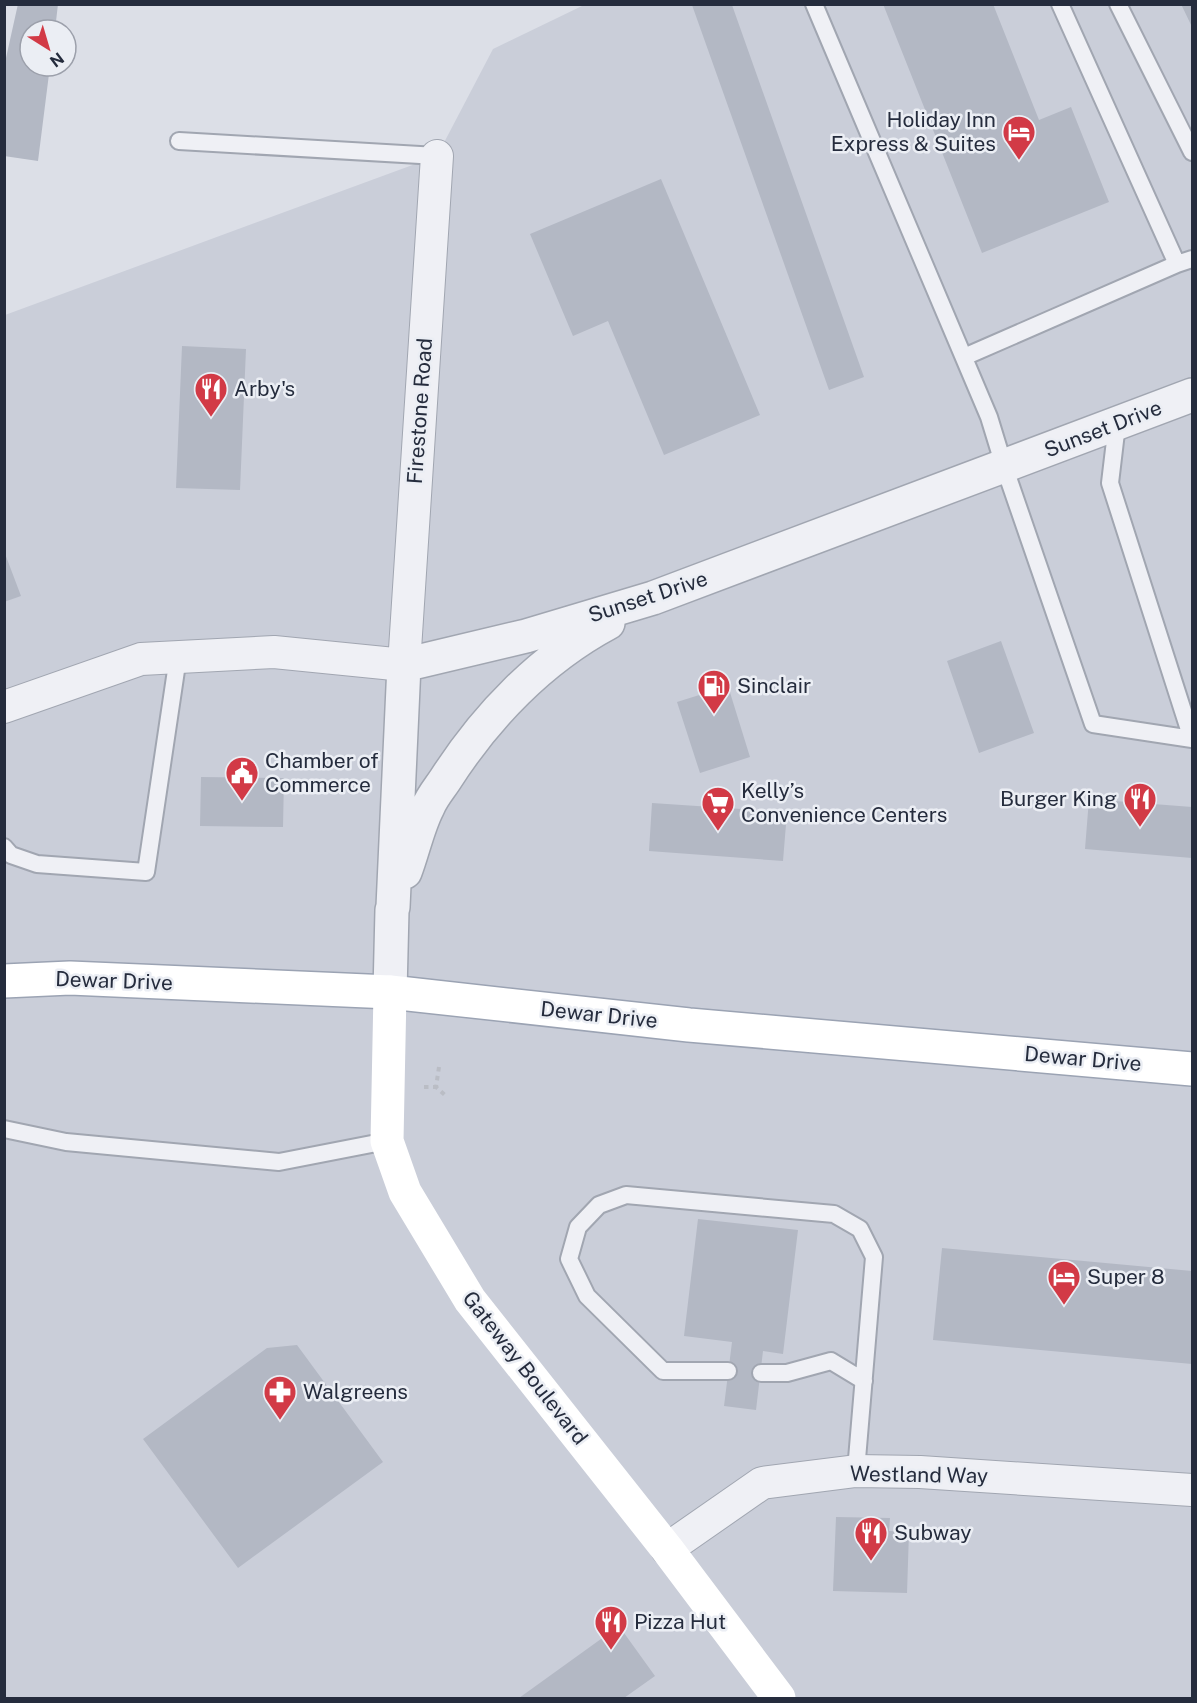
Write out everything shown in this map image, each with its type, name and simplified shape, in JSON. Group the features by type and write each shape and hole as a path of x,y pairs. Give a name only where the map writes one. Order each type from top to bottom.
{"main road":[{"name":"Dewar Drive","path":"4,981 70,978 390,992 688,1025 1192,1069"},
{"name":"Gateway Boulevard","path":"390,992 387,1141 405,1192 471,1300 667,1549 779,1698"}],"street":[{"name":"Firestone Road","path":"404,665 437,156"},
{"name":"Sunset Drive","path":"404,665 526,636 653,598 1192,395"},
{"path":"390,992 392,910 427,807 458,759 494,713 537,673 586,635 653,598"},
{"path":"4,707 141,659 274,652 404,665 393,908"},
{"name":"Westland Way","path":"667,1549 762,1484 856,1472 920,1472 1192,1490"}],"lane":[{"path":"814,4 990,417 1004,466 1093,724 1192,739 1110,483 1117,424"},
{"path":"964,357 1185,261 1060,4"},
{"path":"1118,4 1192,152"},
{"path":"179,141 437,156"},
{"path":"4,847 11,855 37,864 146,872 178,657"},
{"path":"4,1129 66,1142 279,1162 387,1141"},
{"path":"728,1371 663,1371 587,1296 569,1259 578,1227 599,1205 626,1195 834,1214 860,1229 874,1257 856,1472"},
{"path":"760,1373 787,1372 831,1361 864,1381"}],"path":[{"path":"436,1087 439,1067"},
{"path":"424,1087 436,1087 447,1096"}],"shaded area":[{"path":"584,5 1192,5 1192,1698 5,1698 5,315 437,156 493,49"}],"building":[{"path":"18,4 58,4 56,18 18,18 18,78 48,78 38,161 4,156 4,67"},
{"name":"Holiday Inn Express & Suites","path":"883,4 993,4 1039,120 1071,107 1109,202 982,253"},
{"path":"1181,4 1192,4 1192,27"},
{"path":"692,5 732,5 864,377 829,390"},
{"path":"661,179 760,415 664,455 608,321 573,336 530,234"},
{"name":"Arby's","path":"182,346 246,349 240,490 176,488"},
{"path":"4,551 21,596 4,602"},
{"path":"1001,641 1034,733 979,753 947,661"},
{"path":"728,686 750,757 700,773 677,702"},
{"name":"Chamber of Commerce","path":"201,777 284,778 283,827 200,826"},
{"name":"Burger King","path":"1089,799 1192,807 1192,858 1085,849"},
{"name":"Kelly’s Convenience Centers","path":"652,803 787,812 783,861 649,851"},
{"path":"698,1219 798,1230 783,1354 763,1351 756,1410 724,1406 732,1342 684,1336"},
{"name":"Super 8","path":"942,1248 1192,1271 1192,1364 933,1340"},
{"name":"Walgreens","path":"297,1345 383,1462 238,1568 143,1439 267,1348"},
{"name":"Subway","path":"836,1517 890,1518 889,1531 909,1532 907,1593 833,1591"},
{"name":"Pizza Hut","path":"619,1626 655,1676 624,1698 519,1698"}],"place":[{"name":"Holiday Inn Express & Suites","path":"1019,161"},
{"name":"Arby's","path":"211,418"},
{"name":"Sinclair","path":"714,715"},
{"name":"Chamber of Commerce","path":"242,802"},
{"name":"Burger King","path":"1140,828"},
{"name":"Kelly’s Convenience Centers","path":"718,832"},
{"name":"Super 8","path":"1064,1306"},
{"name":"Walgreens","path":"280,1421"},
{"name":"Subway","path":"871,1562"},
{"name":"Pizza Hut","path":"611,1651"}]}
